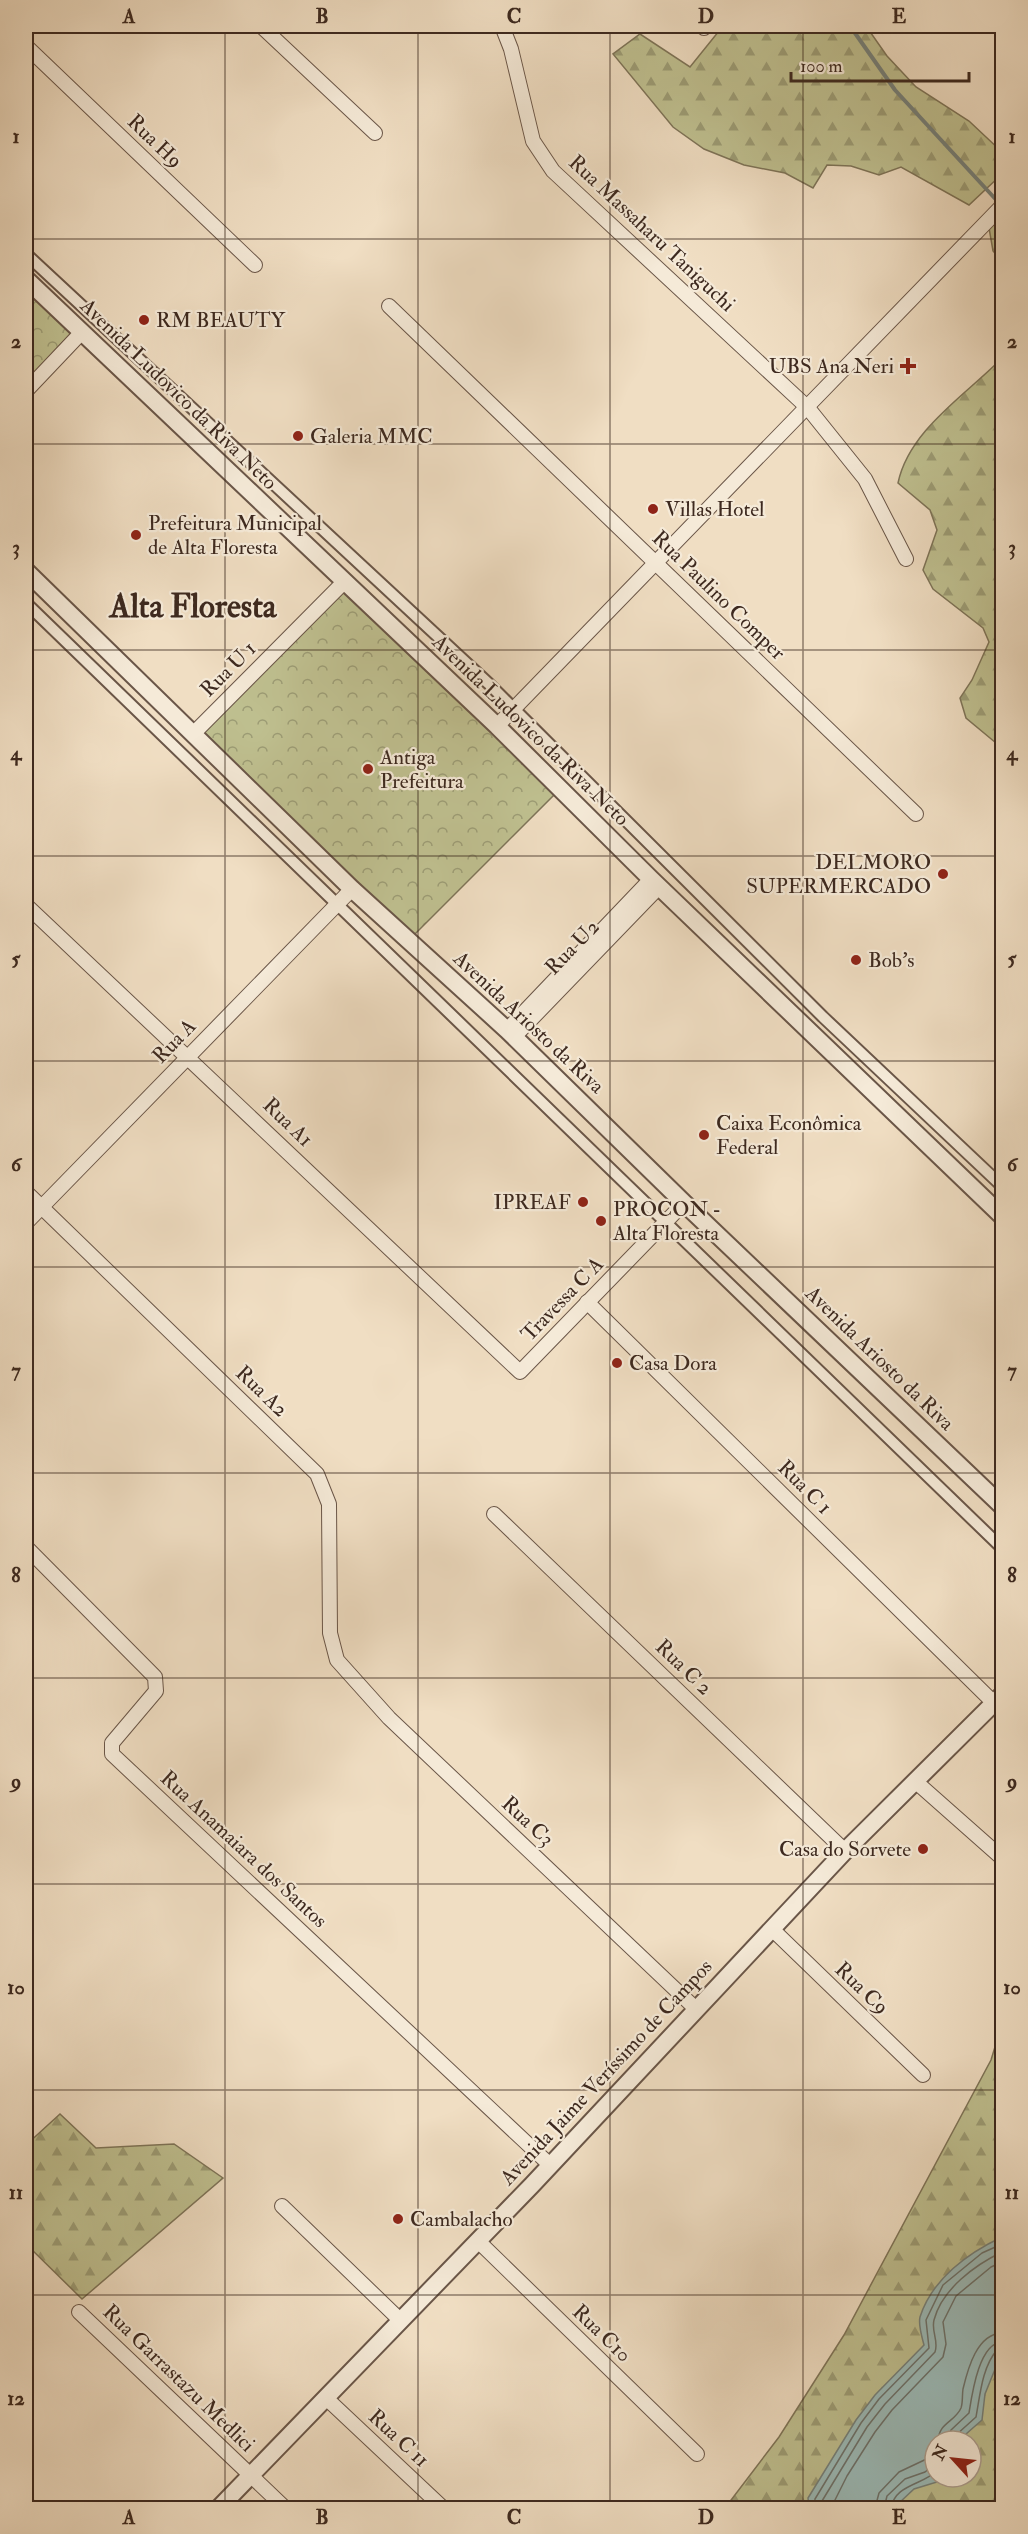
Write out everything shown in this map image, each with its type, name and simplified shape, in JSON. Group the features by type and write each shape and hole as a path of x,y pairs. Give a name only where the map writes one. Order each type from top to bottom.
{"street":[{"path":"261,26 375,132"},
{"name":"Rua Massaharu Taniguchi","path":"502,26 512,49 533,141 553,171 808,408 865,479 906,559"},
{"name":"Rua H9","path":"26,46 255,265"},
{"path":"497,726 1002,206"},
{"path":"26,254 514,708 823,1017 1002,1186"},
{"name":"Avenida Ludovico da Riva Neto","path":"26,279 497,726 655,883 1002,1216"},
{"name":"Rua Paulino Comper","path":"389,306 916,814"},
{"path":"26,391 82,332"},
{"name":"Avenida Ariosto da Riva","path":"26,571 352,889 510,1033 684,1203 1002,1506"},
{"name":"Rua U 1","path":"193,734 344,582"},
{"path":"26,603 1002,1548"},
{"name":"Rua U2","path":"510,1033 655,883"},
{"name":"Rua A","path":"26,1223 352,889"},
{"name":"Rua A1","path":"26,905 189,1056 520,1372"},
{"name":"Rua A2","path":"26,1192 317,1474 329,1504 330,1633 337,1660"},
{"name":"Travessa C A","path":"520,1372 684,1203"},
{"name":"Rua C 1","path":"587,1302 998,1699"},
{"name":"Rua C 2","path":"494,1514 845,1851"},
{"name":"Rua Anamaiara dos Santos","path":"26,1547 155,1677 156,1691 112,1743 112,1754 549,2164"},
{"name":"Rua C3","path":"337,1660 389,1718 695,2008"},
{"name":"Avenida Jaime Veríssimo de Campos","path":"219,2508 478,2241 845,1851 998,1699"},
{"path":"915,1781 1002,1858"},
{"name":"Rua C9","path":"773,1930 923,2075"},
{"path":"282,2206 400,2320"},
{"name":"Rua C10","path":"478,2241 697,2454"},
{"name":"Rua Garrastazu Medlici","path":"79,2312 285,2508"},
{"name":"Rua C 11","path":"326,2398 443,2508"},
{"path":"26,2503 31,2508"}],"green space":[{"path":"723,26 866,26 887,56 916,87 969,121 1002,152 1002,174 969,205 901,167 879,175 851,166 827,165 813,188 785,173 744,165 704,149 673,127 613,54 640,34 690,67"},
{"path":"1002,210 1002,261 993,251 989,228"},
{"path":"26,287 74,330 26,382"},
{"path":"1002,358 1002,748 966,718 960,698 972,680 989,642 983,628 933,589 923,570 937,530 930,510 898,483 904,464 926,430"},
{"path":"344,589 557,792 411,938 199,734"},
{"path":"1002,2024 1002,2508 725,2508 779,2437 844,2335 991,2060"},
{"path":"60,2114 96,2148 174,2144 223,2178 82,2299 26,2244 26,2145"}],"water":[{"path":"1002,2237 1002,2352 985,2394 982,2420 972,2429 923,2429 923,2486 914,2489 898,2504 898,2508 809,2508 808,2498 856,2420 875,2395 924,2345 920,2317 933,2291 942,2279 964,2259"}],"waterway":[{"path":"850,26 895,90 1000,204"}],"place":[{"name":"RM BEAUTY","path":"144,320"},
{"name":"UBS Ana Neri","path":"908,366"},
{"name":"Galeria MMC","path":"298,436"},
{"name":"Villas Hotel","path":"653,509"},
{"name":"Prefeitura Municipal de Alta Floresta","path":"136,535"},
{"name":"Antiga Prefeitura","path":"368,769"},
{"name":"DELMORO SUPERMERCADO","path":"943,874"},
{"name":"Bob's","path":"856,960"},
{"name":"Caixa Econômica Federal","path":"704,1135"},
{"name":"IPREAF","path":"583,1202"},
{"name":"PROCON - Alta Floresta","path":"601,1221"},
{"name":"Casa Dora","path":"617,1363"},
{"name":"Casa do Sorvete","path":"923,1849"},
{"name":"Cambalacho","path":"398,2219"}],"district":[{"name":"Alta Floresta","path":"193,605"}]}
